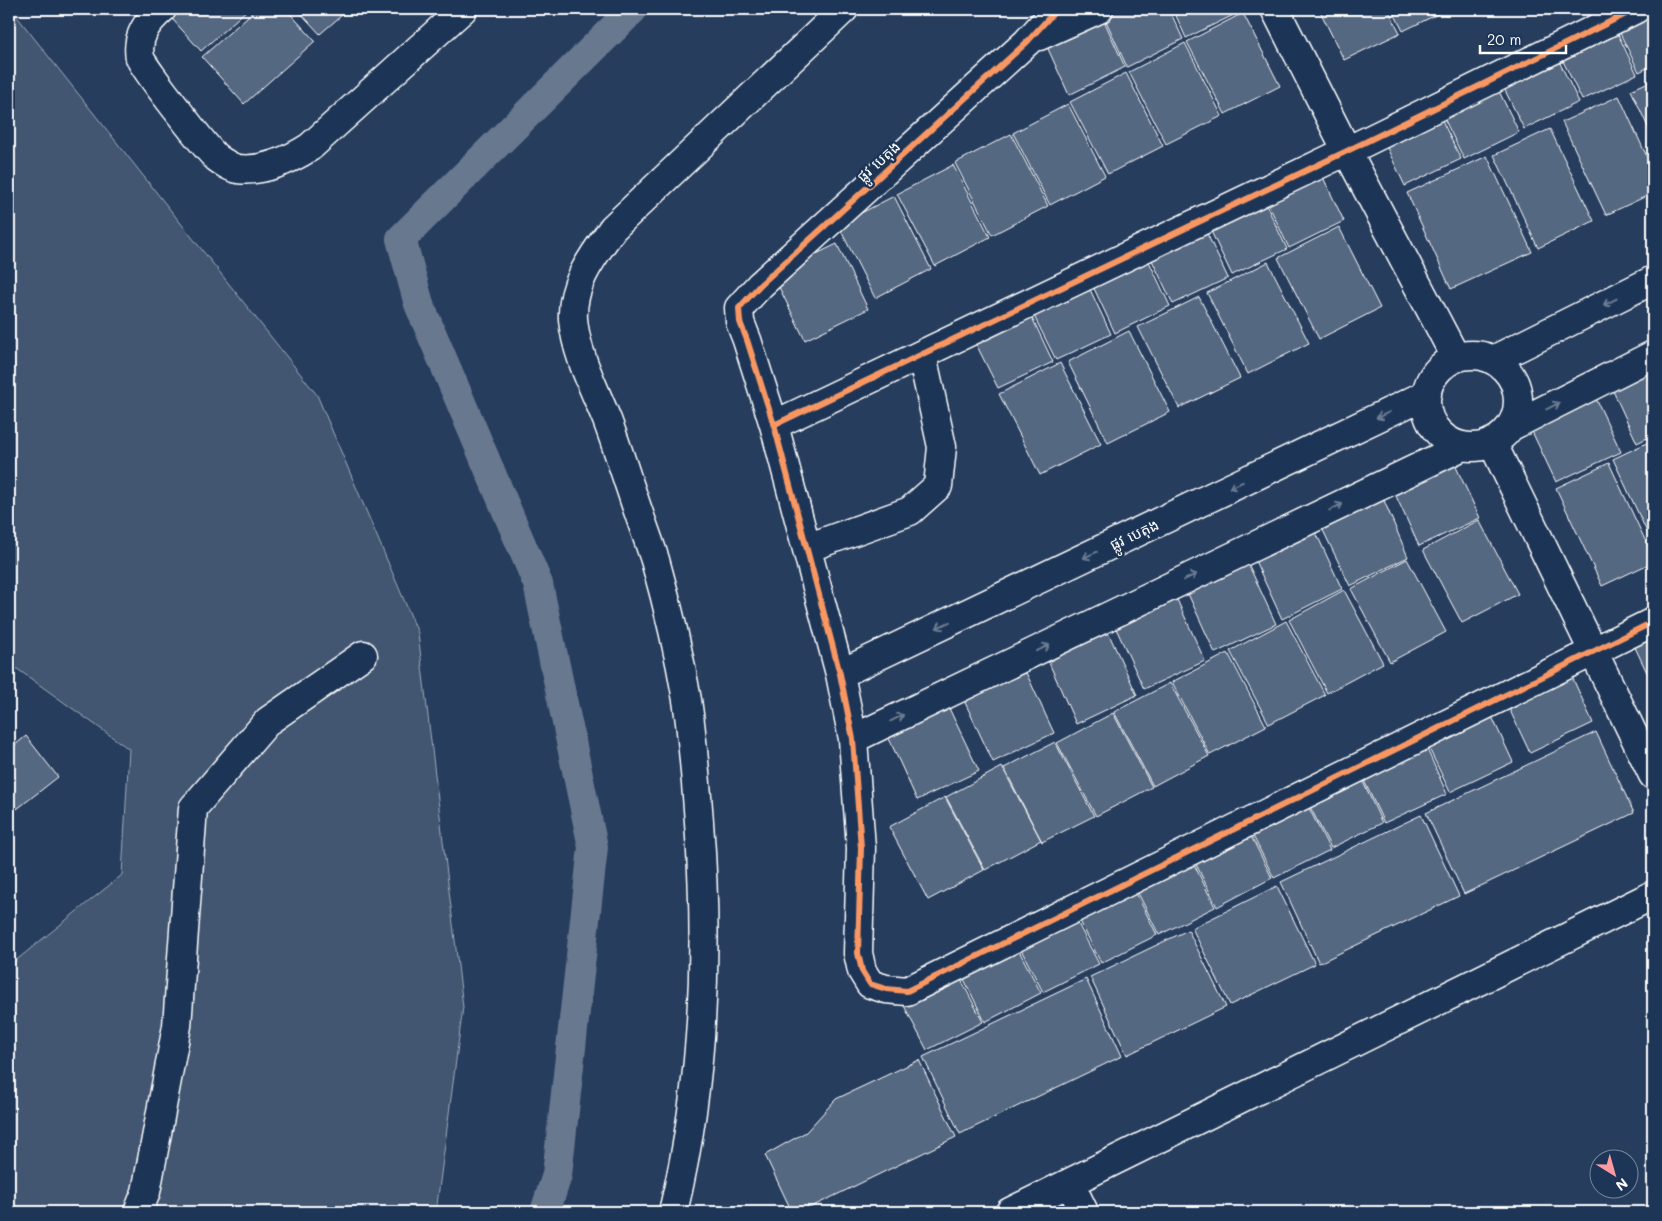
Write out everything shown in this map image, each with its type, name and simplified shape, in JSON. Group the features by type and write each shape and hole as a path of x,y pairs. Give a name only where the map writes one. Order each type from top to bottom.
{"street":[{"path":"162,9 148,21 139,40 140,60 217,159 236,169 258,168 293,158 310,147 462,9"},
{"path":"673,1212 685,1163 697,1083 702,1025 704,946 702,861 694,764 687,702 672,626 648,540 608,424 578,347 573,318 575,291 586,266 613,228 844,9"},
{"name":"ផ្លូវ បេតុង","path":"774,425 740,322 739,308 760,285 1027,42 1057,9"},
{"path":"1027,42 1098,9"},
{"path":"1275,9 1456,358"},
{"path":"1636,9 1347,151 774,425 840,674 853,739 861,848 858,953 862,971 870,984 886,990 907,991 1653,622"},
{"path":"1493,360 1653,280"},
{"path":"807,548 910,511 938,486 942,447 922,355"},
{"path":"1501,435 1517,409 1517,390 1512,378 1504,368 1493,360 1469,355 1456,358 1440,368 1434,376 1427,394 1427,408 1431,422 1439,433 1450,441 1463,446 1478,446 1501,435 1653,355"},
{"name":"ផ្លូវ បេតុង","path":"840,674 1427,394"},
{"path":"1501,435 1593,651 1653,775"},
{"path":"853,739 1463,446"},
{"path":"138,1212 146,1192 177,1026 193,808 268,721 363,655"},
{"path":"1010,1212 1653,895"},
{"path":"1070,1183 1084,1212"}],"shaded area":[{"path":"9,9 11,9 317,395 418,633 463,1007 436,1212 9,1212 9,966 122,875 129,749 9,663"}],"building":[{"path":"167,9 248,9 201,51 165,11"},
{"path":"256,9 286,9 315,41 244,104 202,57"},
{"path":"297,9 349,9 320,34"},
{"path":"1109,9 1169,9 1183,39 1127,67 1102,12"},
{"path":"1173,9 1241,9 1242,11 1186,38"},
{"path":"1319,9 1388,9 1400,33 1344,60"},
{"path":"1392,9 1448,9 1403,31"},
{"path":"1639,9 1653,9 1653,65 1639,72 1614,21"},
{"path":"1243,13 1280,86 1225,114 1187,42"},
{"path":"1101,14 1125,67 1069,95 1044,40"},
{"path":"1612,22 1637,74 1582,100 1557,49"},
{"path":"1185,43 1222,116 1166,144 1129,72"},
{"path":"1554,51 1579,102 1524,129 1499,78"},
{"path":"1126,73 1163,146 1108,174 1070,102"},
{"path":"1653,80 1653,138 1631,90"},
{"path":"1494,81 1519,132 1464,159 1439,108"},
{"path":"1619,96 1653,170 1653,193 1606,215 1562,122"},
{"path":"1068,104 1105,176 1050,205 1013,133"},
{"path":"1436,108 1461,159 1405,186 1381,135"},
{"path":"1550,129 1594,221 1538,248 1494,155"},
{"path":"1011,134 1048,206 992,235 955,163"},
{"path":"1487,156 1532,252 1451,289 1407,193"},
{"path":"953,165 990,237 935,266 897,194"},
{"path":"1319,169 1344,221 1289,248 1264,195"},
{"path":"894,196 931,269 875,298 838,225"},
{"path":"1262,196 1287,249 1232,275 1207,223"},
{"path":"1203,225 1228,278 1173,304 1148,252"},
{"path":"1339,227 1380,308 1319,339 1278,258"},
{"path":"837,244 868,309 805,340 773,275"},
{"path":"1145,253 1170,306 1115,333 1090,280"},
{"path":"1268,262 1309,343 1248,374 1207,293"},
{"path":"1086,281 1111,334 1056,360 1030,308"},
{"path":"1199,297 1240,378 1179,408 1138,327"},
{"path":"1028,309 1053,362 998,388 972,336"},
{"path":"1129,331 1170,412 1108,443 1068,362"},
{"path":"1653,359 1653,435 1637,443 1608,380"},
{"path":"1060,363 1101,444 1040,475 999,394"},
{"path":"1591,388 1621,452 1556,482 1527,421"},
{"path":"1653,440 1653,545 1613,459"},
{"path":"1450,454 1480,518 1419,546 1390,483"},
{"path":"1609,463 1653,557 1653,562 1602,586 1556,488"},
{"path":"1380,491 1408,557 1350,586 1318,520"},
{"path":"1479,520 1518,594 1462,623 1423,550"},
{"path":"1312,524 1342,589 1282,619 1251,552"},
{"path":"1245,557 1276,624 1215,653 1184,585"},
{"path":"1407,559 1446,632 1390,662 1351,589"},
{"path":"1344,590 1383,663 1327,693 1289,620"},
{"path":"1174,593 1205,661 1144,689 1113,622"},
{"path":"1286,621 1325,695 1269,724 1230,651"},
{"path":"1653,625 1653,685 1630,637"},
{"path":"1106,628 1137,695 1076,724 1046,656"},
{"path":"1228,653 1266,726 1210,755 1172,682"},
{"path":"1023,666 1054,733 993,762 961,694"},
{"path":"1569,670 1593,723 1530,753 1505,700"},
{"path":"1170,683 1209,756 1153,786 1114,712"},
{"path":"947,704 979,771 917,800 886,732"},
{"path":"1488,708 1513,762 1450,792 1424,738"},
{"path":"1113,713 1152,787 1096,816 1057,743"},
{"path":"1596,732 1634,813 1464,894 1426,813"},
{"path":"26,736 58,777 17,809 9,799 9,750"},
{"path":"1423,740 1447,794 1384,823 1359,770"},
{"path":"1055,742 1094,816 1042,842 1004,768"},
{"path":"1002,767 1041,840 985,870 946,797"},
{"path":"1358,771 1382,823 1331,848 1305,797"},
{"path":"945,797 984,870 928,900 889,827"},
{"path":"1305,800 1330,850 1274,878 1249,828"},
{"path":"1421,815 1459,896 1319,963 1281,882"},
{"path":"1247,828 1272,878 1217,907 1192,856"},
{"path":"1190,856 1215,907 1159,935 1134,885"},
{"path":"1132,885 1157,935 1101,963 1076,913"},
{"path":"1277,886 1315,964 1230,1005 1192,928"},
{"path":"1073,914 1099,964 1043,992 1017,942"},
{"path":"1188,930 1226,1007 1127,1055 1090,977"},
{"path":"1015,943 1041,993 985,1022 960,971"},
{"path":"957,972 983,1022 927,1050 901,1000"},
{"path":"1086,979 1122,1056 960,1134 923,1057"},
{"path":"919,1060 956,1137 801,1212 792,1212 765,1155 806,1132 836,1099"}],"waterway":[{"path":"545,1212 557,1175 593,847 538,584 419,304 401,239 633,9"}],"cycle path":[{"path":"1057,9 1027,42 760,285 739,308 740,322 774,425 840,674 853,739 861,848 858,953 862,971 870,984 886,989 907,991 1653,622"},
{"path":"774,425 1347,151 1636,9"}]}
